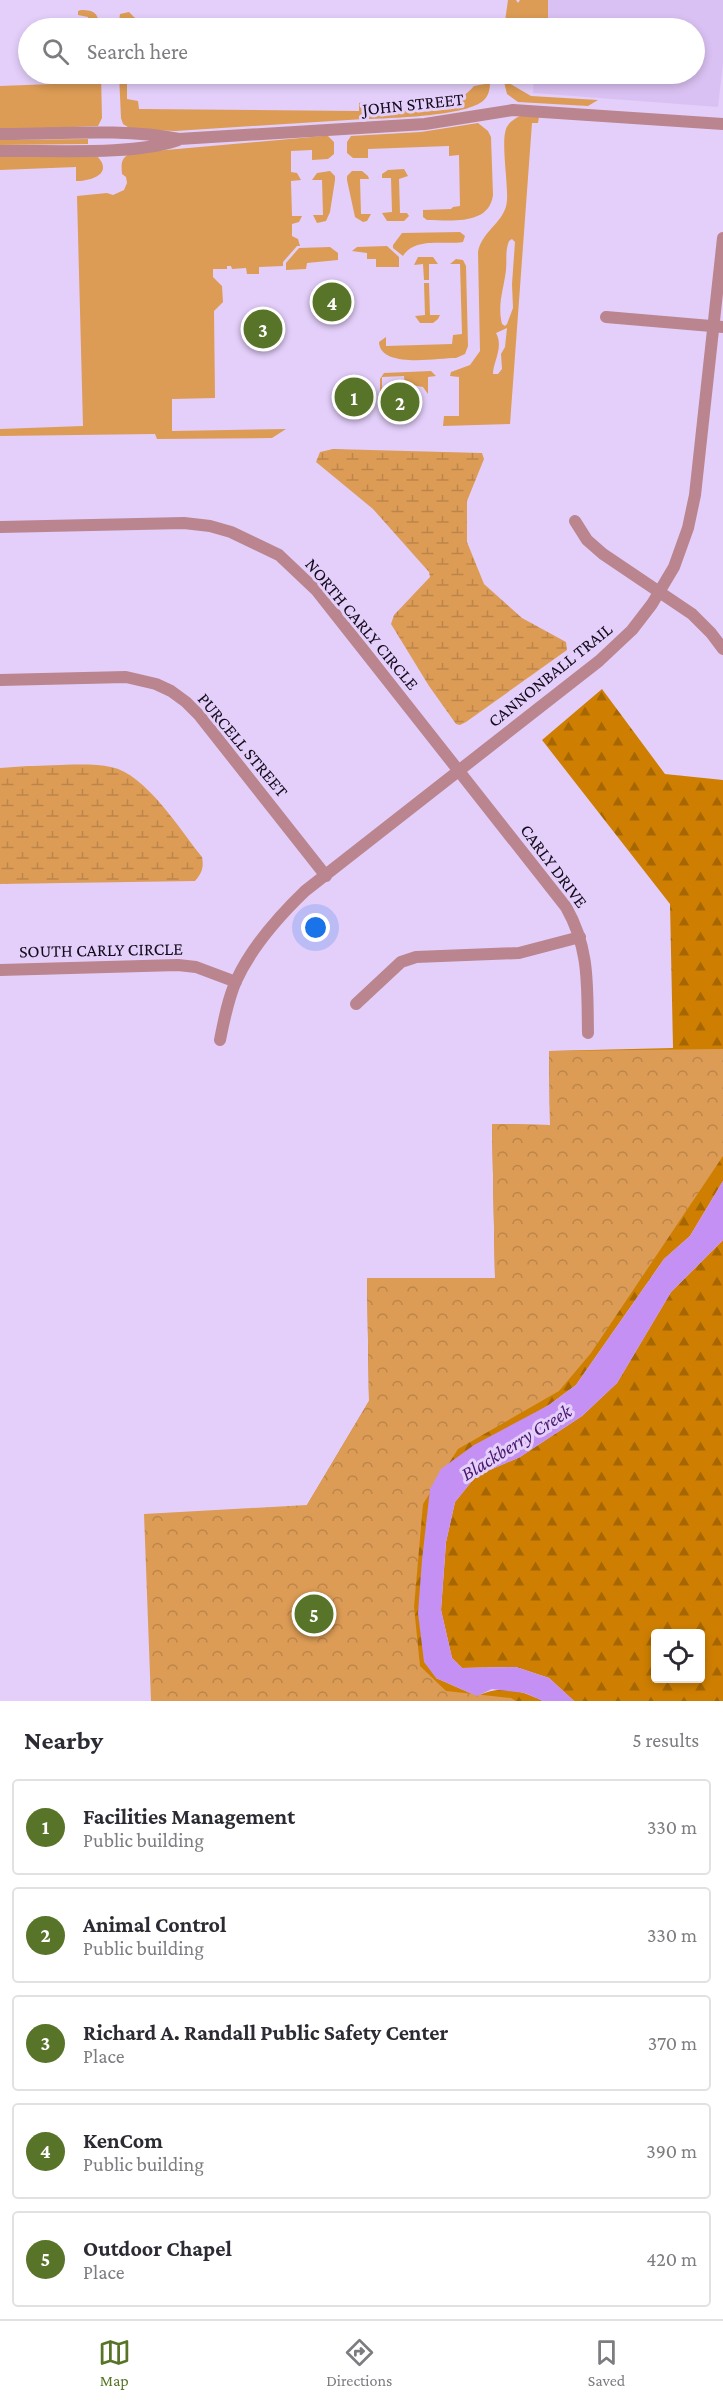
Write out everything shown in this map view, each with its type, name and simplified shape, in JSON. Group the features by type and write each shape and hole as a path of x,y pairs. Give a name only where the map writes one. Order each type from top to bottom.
{"street":[{"name":"JOHN STREET","path":"0,134 111,134 179,139 425,124 513,110 723,124"},
{"name":"JOHN STREET","path":"0,151 112,150 164,145 179,139"},
{"name":"CANNONBALL TRAIL","path":"219,1040 236,982 247,961 282,913 599,662 632,630 660,591 681,549 693,506 718,327 723,238"},
{"path":"606,317 718,327"},
{"path":"575,521 587,540 603,554 698,619 723,649"},
{"name":"NORTH CARLY CIRCLE","path":"0,527 184,523 231,532 259,543 280,555 317,591 458,772"},
{"name":"PURCELL STREET","path":"0,680 126,677 144,680 171,691 199,715 326,876"},
{"name":"CARLY DRIVE","path":"458,772 566,907 580,937 587,964 588,1033"},
{"path":"356,1004 401,962 416,957 503,955 543,948 580,937"},
{"name":"SOUTH CARLY CIRCLE","path":"0,970 178,965 196,967 236,982"}],"shaded area":[{"path":"540,0 723,0 723,63 718,107 533,93 533,84 705,84 705,18 539,18"}],"green space":[{"path":"508,0 516,0 518,3 520,0 548,0 548,18 505,18"},
{"path":"78,11 90,11 97,18 78,15"},
{"path":"129,12 135,18 119,18 120,14"},
{"path":"101,84 102,118 98,126 0,130 0,86"},
{"path":"119,84 127,84 127,99 138,101 139,109 359,111 359,103 363,102 364,119 175,131 131,129 123,124"},
{"path":"490,84 484,100 463,110 430,115 369,119 368,102 373,104 373,111 431,110 433,101 460,97 474,86"},
{"path":"504,84 510,84 531,96 598,100 588,106 518,102 507,94"},
{"path":"520,116 539,117 538,123 532,123 510,424 443,426 444,416 459,416 459,377 450,376 451,372 470,365 480,351 478,252 480,244 506,208 505,135 511,121","holes":["512,239 515,242 513,308 505,326 502,324 501,303 507,248","507,328 505,347 501,354 502,369 498,374 493,374 499,349 496,333"]},
{"path":"478,123 488,131 491,137 493,195 490,205 476,217 457,220 427,220 423,217 423,210 451,209 460,206 459,155 449,156 449,146 368,149 368,158 353,158 347,153 347,142 351,136 421,132"},
{"path":"328,136 334,142 334,154 328,159 312,160 312,150 291,151 291,172 297,173 301,180 291,181 292,216 302,216 299,222 292,224 292,236 298,239 300,246 297,246 283,262 283,266 259,267 259,274 247,274 246,268 232,269 231,266 227,266 227,269 213,269 213,277 222,286 223,302 214,311 215,398 172,399 172,431 286,429 272,438 157,439 155,434 0,436 0,429 83,426 77,196 107,193 113,195 124,190 127,183 126,177 122,174 122,164 126,156 132,153"},
{"path":"88,139 88,144 0,145 0,140"},
{"path":"0,155 98,157 103,168 102,172 94,178 76,181 76,167 0,170"},
{"path":"404,169 408,176 399,179 400,213 407,213 409,216 404,221 387,221 382,213 392,212 391,178 382,178 382,174 388,170"},
{"path":"330,171 335,176 335,180 330,212 326,221 317,223 313,215 323,215 322,180 312,180 317,173"},
{"path":"352,171 362,171 369,179 360,179 361,214 371,214 367,221 363,222 355,217 347,180 347,176"},
{"path":"460,232 465,236 463,242 422,244 408,250 403,256 393,248 402,233"},
{"path":"387,246 399,257 399,267 376,267 376,259 367,259 367,253 352,251 357,247"},
{"path":"330,247 338,253 338,260 307,263 306,269 286,270 286,263 299,248"},
{"path":"418,257 433,257 438,264 429,264 429,280 424,280 423,264 414,265"},
{"path":"456,259 463,260 466,266 468,346 465,354 456,358 424,360 399,359 389,356 382,350 379,342 386,337 386,346 452,344 453,335 462,334 460,264 450,264"},
{"path":"424,283 429,283 430,315 440,315 433,323 420,323 415,316 425,315"},
{"path":"431,371 436,376 428,377 428,394 423,387 405,384 404,376 382,377 382,392 380,391 380,379 384,373"},
{"path":"333,449 482,453 484,459 467,501 467,542 484,584 522,618 566,642 567,650 466,722 456,724 429,686 391,624 394,615 430,577 429,572 373,509 316,462 320,452"},
{"path":"602,689 665,774 723,780 723,1181 690,1236 664,1259 576,1385 549,1405 441,1469 436,1678 477,1696 494,1691 510,1690 543,1701 337,1701 307,1505 369,1401 367,1278 495,1278 492,1124 550,1125 549,1051 673,1048 670,904 542,740"},
{"path":"111,767 137,780 161,804 202,857 203,867 199,875 195,881 0,884 0,768"},
{"path":"723,1049 723,1156 591,1353 559,1391 458,1449 423,1504 414,1607 420,1666 446,1691 511,1698 516,1701 151,1701 144,1514 307,1505 369,1401 367,1278 495,1278 492,1124 550,1125 549,1051"},
{"path":"723,1240 723,1701 574,1701 549,1678 516,1667 462,1668 452,1658 441,1610 446,1542 455,1502 476,1476 520,1457 582,1416 617,1383 671,1292"}],"water":[{"name":"Blackberry Creek","path":"723,1181 723,1240 671,1292 617,1383 582,1416 520,1457 476,1476 455,1502 446,1542 441,1610 452,1658 462,1668 516,1667 549,1678 574,1701 543,1701 525,1693 492,1689 477,1696 436,1678 424,1662 418,1613 430,1489 441,1469 474,1445 549,1405 576,1385 664,1259 690,1236"}],"place":[{"name":"KenCom","path":"332,302"},
{"name":"Richard A. Randall Public Safety Center","path":"263,329"},
{"name":"Facilities Management","path":"354,397"},
{"name":"Animal Control","path":"400,402"},
{"name":"Outdoor Chapel","path":"314,1614"}]}
